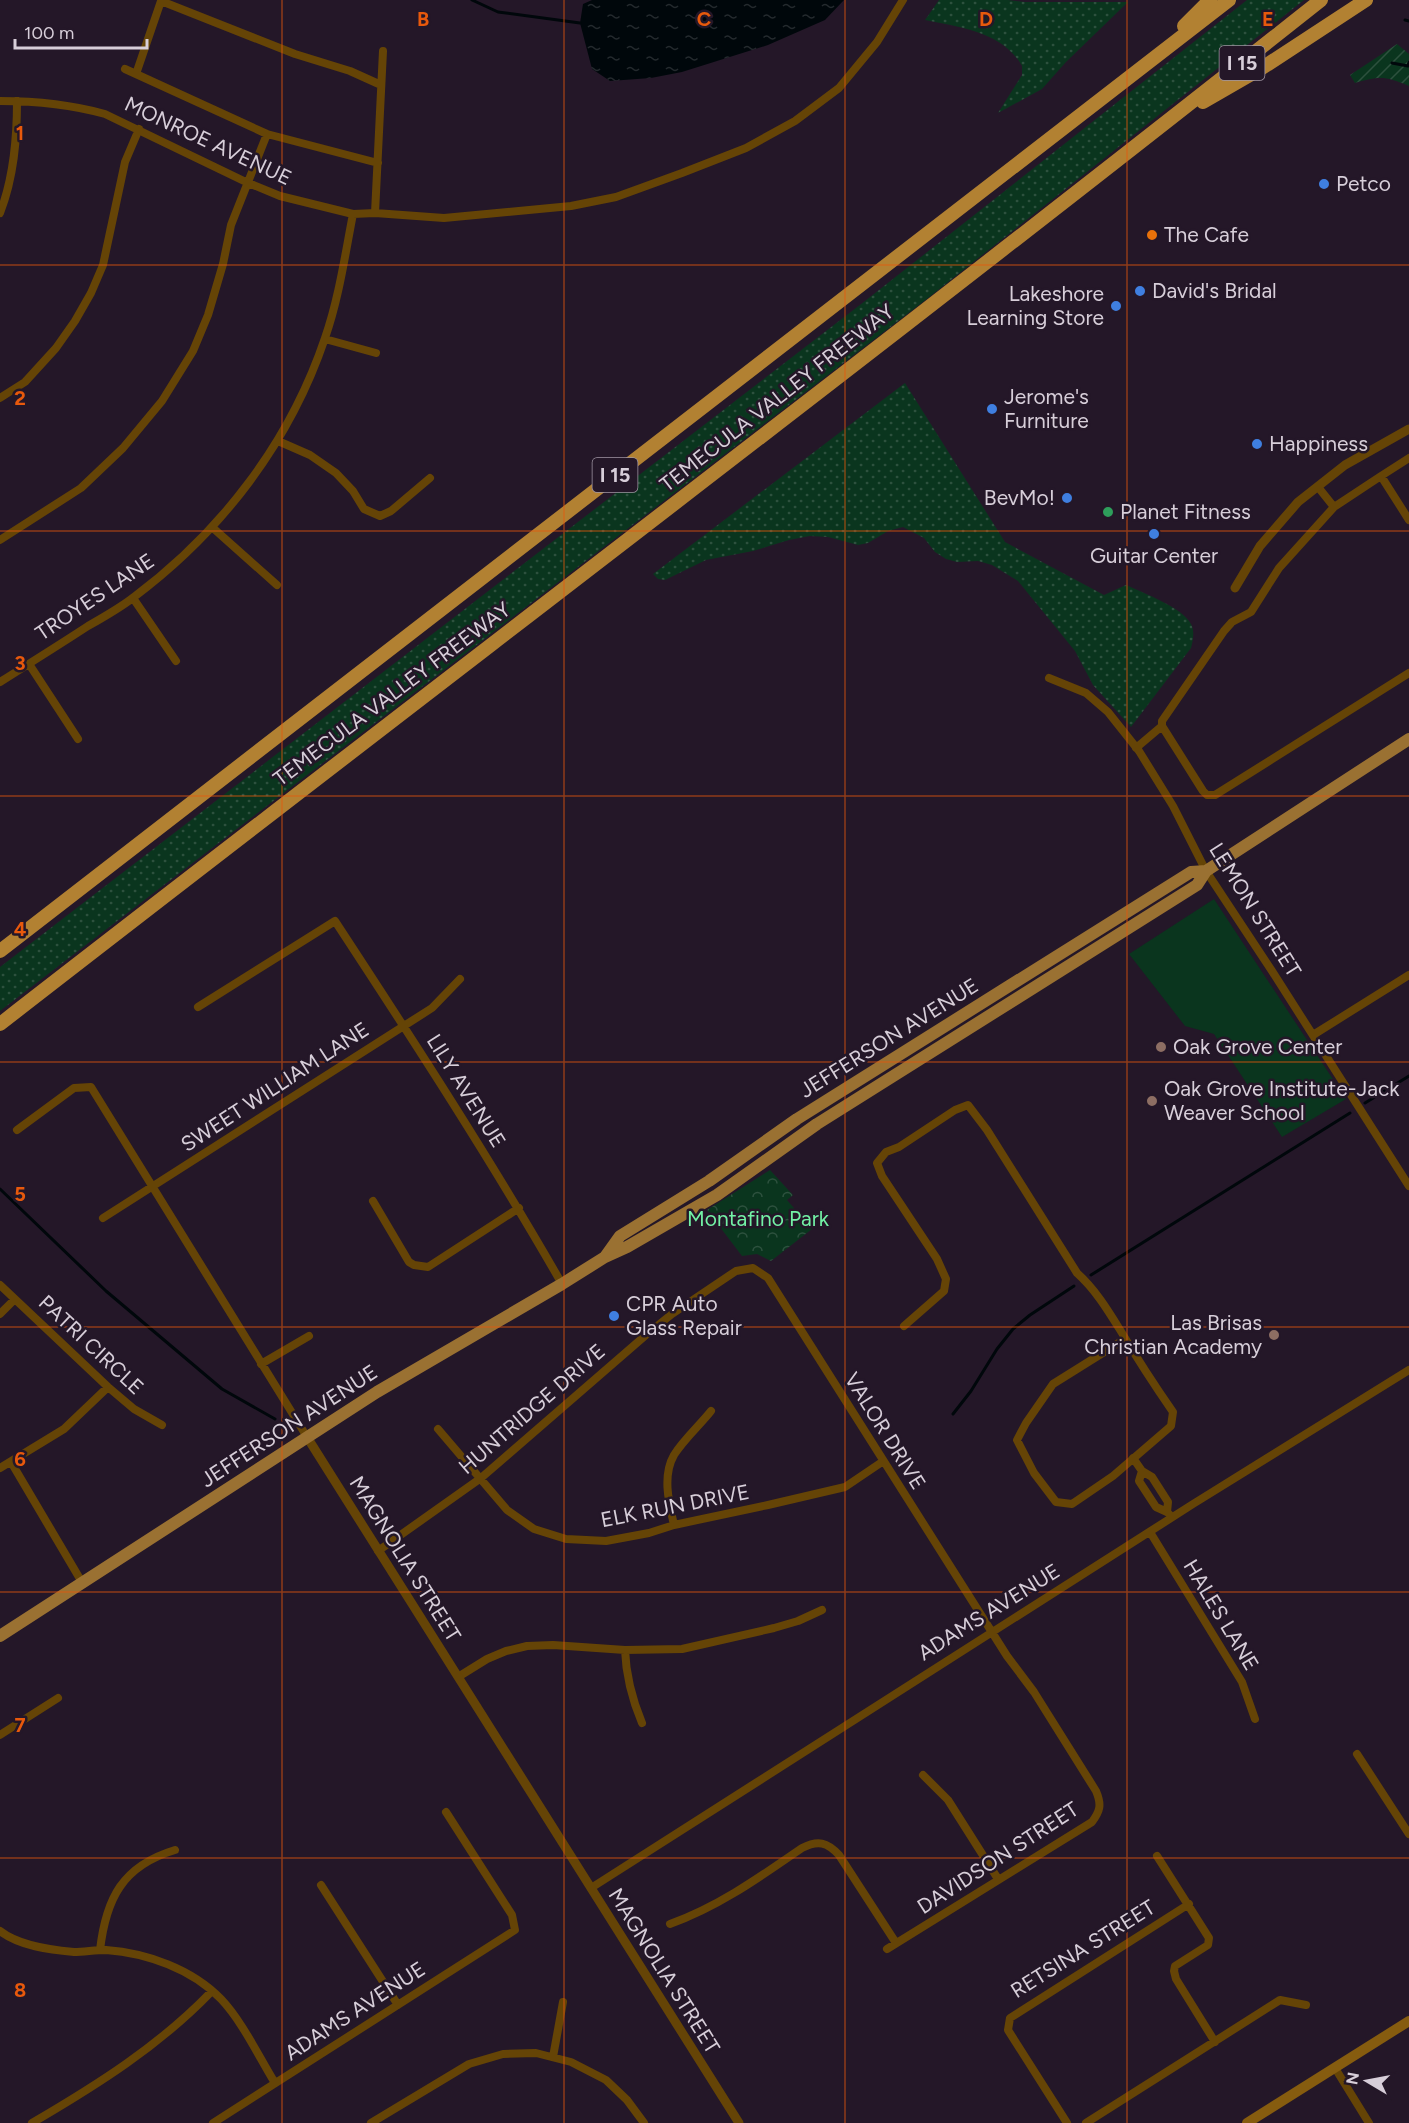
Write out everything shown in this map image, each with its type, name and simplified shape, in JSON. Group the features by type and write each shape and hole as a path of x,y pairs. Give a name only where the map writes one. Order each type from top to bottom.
{"highway":[{"path":"1139,70 1210,0"},
{"name":"TEMECULA VALLEY FREEWAY","path":"0,951 1230,0"},
{"name":"TEMECULA VALLEY FREEWAY","path":"0,1024 289,799 750,446 1321,0"},
{"path":"1162,126 1262,68 1366,0"}],"main road":[{"name":"JEFFERSON AVENUE","path":"0,1636 377,1392 605,1257 627,1247 717,1195 817,1124 1197,885 1206,871 1409,739"},
{"name":"JEFFERSON AVENUE","path":"605,1257 620,1236 709,1181 796,1119 1191,872 1206,871"},
{"path":"817,1124 836,1104 917,1053 924,1039"},
{"path":"1247,2123 1409,2021"}],"street":[{"name":"MONROE AVENUE","path":"0,101 39,101 105,114 280,196 353,214 375,213 444,218 571,206 616,197 682,173 746,148 795,121 839,88 877,42 903,0"},
{"path":"136,74 161,1 295,54 350,71 381,85"},
{"path":"375,213 383,51"},
{"path":"125,69 267,134 378,163"},
{"path":"0,213 12,173 17,132 17,101"},
{"path":"0,398 25,382 56,348 91,293 103,265 125,162 139,129"},
{"path":"0,540 81,488 123,448 162,401 193,351 208,315 224,264 231,225 246,182 267,134"},
{"name":"TROYES LANE","path":"0,682 133,598 213,528 278,441 305,387 325,339 336,302 353,214"},
{"path":"325,339 376,353"},
{"path":"1235,588 1260,546 1298,502 1345,465 1409,429"},
{"path":"278,441 310,455 336,474 353,491 364,509 380,516 391,512 430,478"},
{"path":"1409,458 1334,507 1279,568 1251,612 1232,622 1224,632 1162,721 1162,726 1203,791 1207,795 1215,795 1409,673"},
{"path":"1381,476 1409,520"},
{"path":"1318,487 1334,507"},
{"path":"213,528 277,585"},
{"path":"133,598 176,661"},
{"path":"29,664 78,739"},
{"name":"LEMON STREET","path":"1048,678 1086,693 1108,712 1136,747 1173,806 1206,871 1409,1186"},
{"path":"1136,747 1162,726"},
{"name":"LILY AVENUE","path":"198,1007 335,921 519,1209 562,1284"},
{"path":"1313,1035 1409,975"},
{"name":"SWEET WILLIAM LANE","path":"103,1218 432,1008 460,979"},
{"name":"MAGNOLIA STREET","path":"17,1130 74,1088 91,1088 378,1551 739,2123"},
{"path":"904,1326 944,1291 946,1279 937,1259 882,1176 877,1164 886,1152 899,1147 955,1110 968,1105 987,1130 1077,1273 1089,1283 1173,1412 1171,1426 1113,1476 1071,1504 1056,1502 1030,1465 1017,1440 1053,1384 1125,1339"},
{"path":"373,1201 409,1262 428,1267 519,1209"},
{"name":"VALOR DRIVE","path":"736,1271 753,1268 768,1278 882,1462 992,1632"},
{"name":"HUNTRIDGE DRIVE","path":"378,1551 482,1478 646,1335 672,1314 736,1271"},
{"name":"PATRI CIRCLE","path":"0,1285 108,1388 134,1409 162,1425"},
{"path":"0,1314 15,1299"},
{"path":"261,1364 309,1336"},
{"name":"ADAMS AVENUE","path":"591,1888 1150,1532 1169,1515 1409,1370"},
{"path":"0,1468 64,1430 108,1388"},
{"path":"674,1525 668,1501 667,1480 674,1456 711,1411"},
{"name":"ELK RUN DRIVE","path":"438,1429 507,1510 534,1529 566,1539 606,1541 768,1506 845,1487 882,1462"},
{"path":"1133,1458 1142,1471 1152,1477 1158,1486 1168,1502 1169,1515"},
{"path":"11,1462 83,1584"},
{"path":"1142,1471 1139,1481 1156,1507 1169,1515"},
{"path":"1147,1493 1158,1486"},
{"name":"HALES LANE","path":"1150,1532 1242,1682 1255,1719"},
{"path":"458,1677 487,1659 527,1646 553,1645 625,1650 682,1649 774,1628 798,1621 822,1610"},
{"name":"DAVIDSON STREET","path":"887,1949 1092,1822 1099,1813 1101,1802 1096,1791 1034,1692 992,1632"},
{"path":"625,1650 633,1700 642,1723"},
{"path":"0,1736 58,1698"},
{"path":"1357,1754 1409,1834"},
{"path":"923,1775 948,1800 998,1879"},
{"name":"ADAMS AVENUE","path":"213,2123 515,1930 512,1915 446,1812"},
{"path":"670,1924 716,1904 802,1848 823,1842 832,1847 839,1856 896,1943"},
{"path":"100,1950 108,1909 118,1890 135,1869 154,1856 175,1850"},
{"path":"1157,1856 1209,1938 1208,1945 1175,1966 1174,1971 1215,2042"},
{"path":"321,1885 398,2005"},
{"name":"RETSINA STREET","path":"1067,2123 1008,2030 1010,2018 1189,1904"},
{"path":"0,1931 7,1937 44,1948 75,1952 100,1950 142,1956 165,1962 193,1977 221,1999 237,2020 275,2083"},
{"path":"33,2123 75,2098 156,2043 184,2020 212,1992"},
{"path":"1086,2123 1280,2000 1306,2005"},
{"path":"553,2057 563,2002"},
{"path":"371,2123 469,2064 503,2054 536,2053 572,2062 606,2080 627,2100 644,2123"},
{"path":"1335,2068 1369,2123"}],"green space":[{"path":"939,0 1128,2 1066,62 1042,89 998,113 1022,75 1022,66 1004,45 992,38 966,29 925,20"},
{"path":"1247,0 1304,0 928,298 0,1011 0,967 865,301"},
{"path":"1397,44 1409,54 1409,86 1382,78 1355,83 1350,75"},
{"path":"905,383 1005,542 1104,595 1126,585 1142,592 1171,606 1191,624 1193,639 1191,648 1131,727 1093,685 1075,651 1018,581 992,565 978,561 957,562 946,559 935,552 924,538 903,527 888,531 868,543 858,545 828,537 810,536 706,560 665,580 658,579 653,574"},
{"path":"1214,899 1346,1099 1282,1137 1214,1034 1185,1026 1129,954"},
{"name":"Montafino Park","path":"770,1170 793,1195 787,1200 812,1229 771,1261 757,1254 742,1256 707,1210"}],"water":[{"path":"592,0 844,0 825,20 768,45 682,72 651,78 610,81 592,69 580,23 583,4"}],"waterway":[{"path":"472,0 498,12 580,23"},
{"path":"1405,20 1409,21"},
{"path":"1392,63 1408,66 1409,62"},
{"path":"1365,1103 1409,1076"},
{"path":"1091,1275 1350,1113"},
{"path":"0,1189 106,1291 222,1389 275,1419"},
{"path":"953,1414 1013,1329 1074,1286"}],"place":[{"name":"Petco","path":"1324,184"},
{"name":"The Cafe","path":"1152,235"},
{"name":"David's Bridal","path":"1140,291"},
{"name":"Lakeshore Learning Store","path":"1116,306"},
{"name":"Jerome's Furniture","path":"992,409"},
{"name":"Happiness","path":"1257,444"},
{"name":"BevMo!","path":"1067,498"},
{"name":"Planet Fitness","path":"1108,512"},
{"name":"Guitar Center","path":"1154,534"},
{"name":"Oak Grove Center","path":"1161,1047"},
{"name":"Oak Grove Institute-Jack Weaver School","path":"1152,1101"},
{"name":"CPR Auto Glass Repair","path":"614,1316"},
{"name":"Las Brisas Christian Academy","path":"1274,1335"}]}
